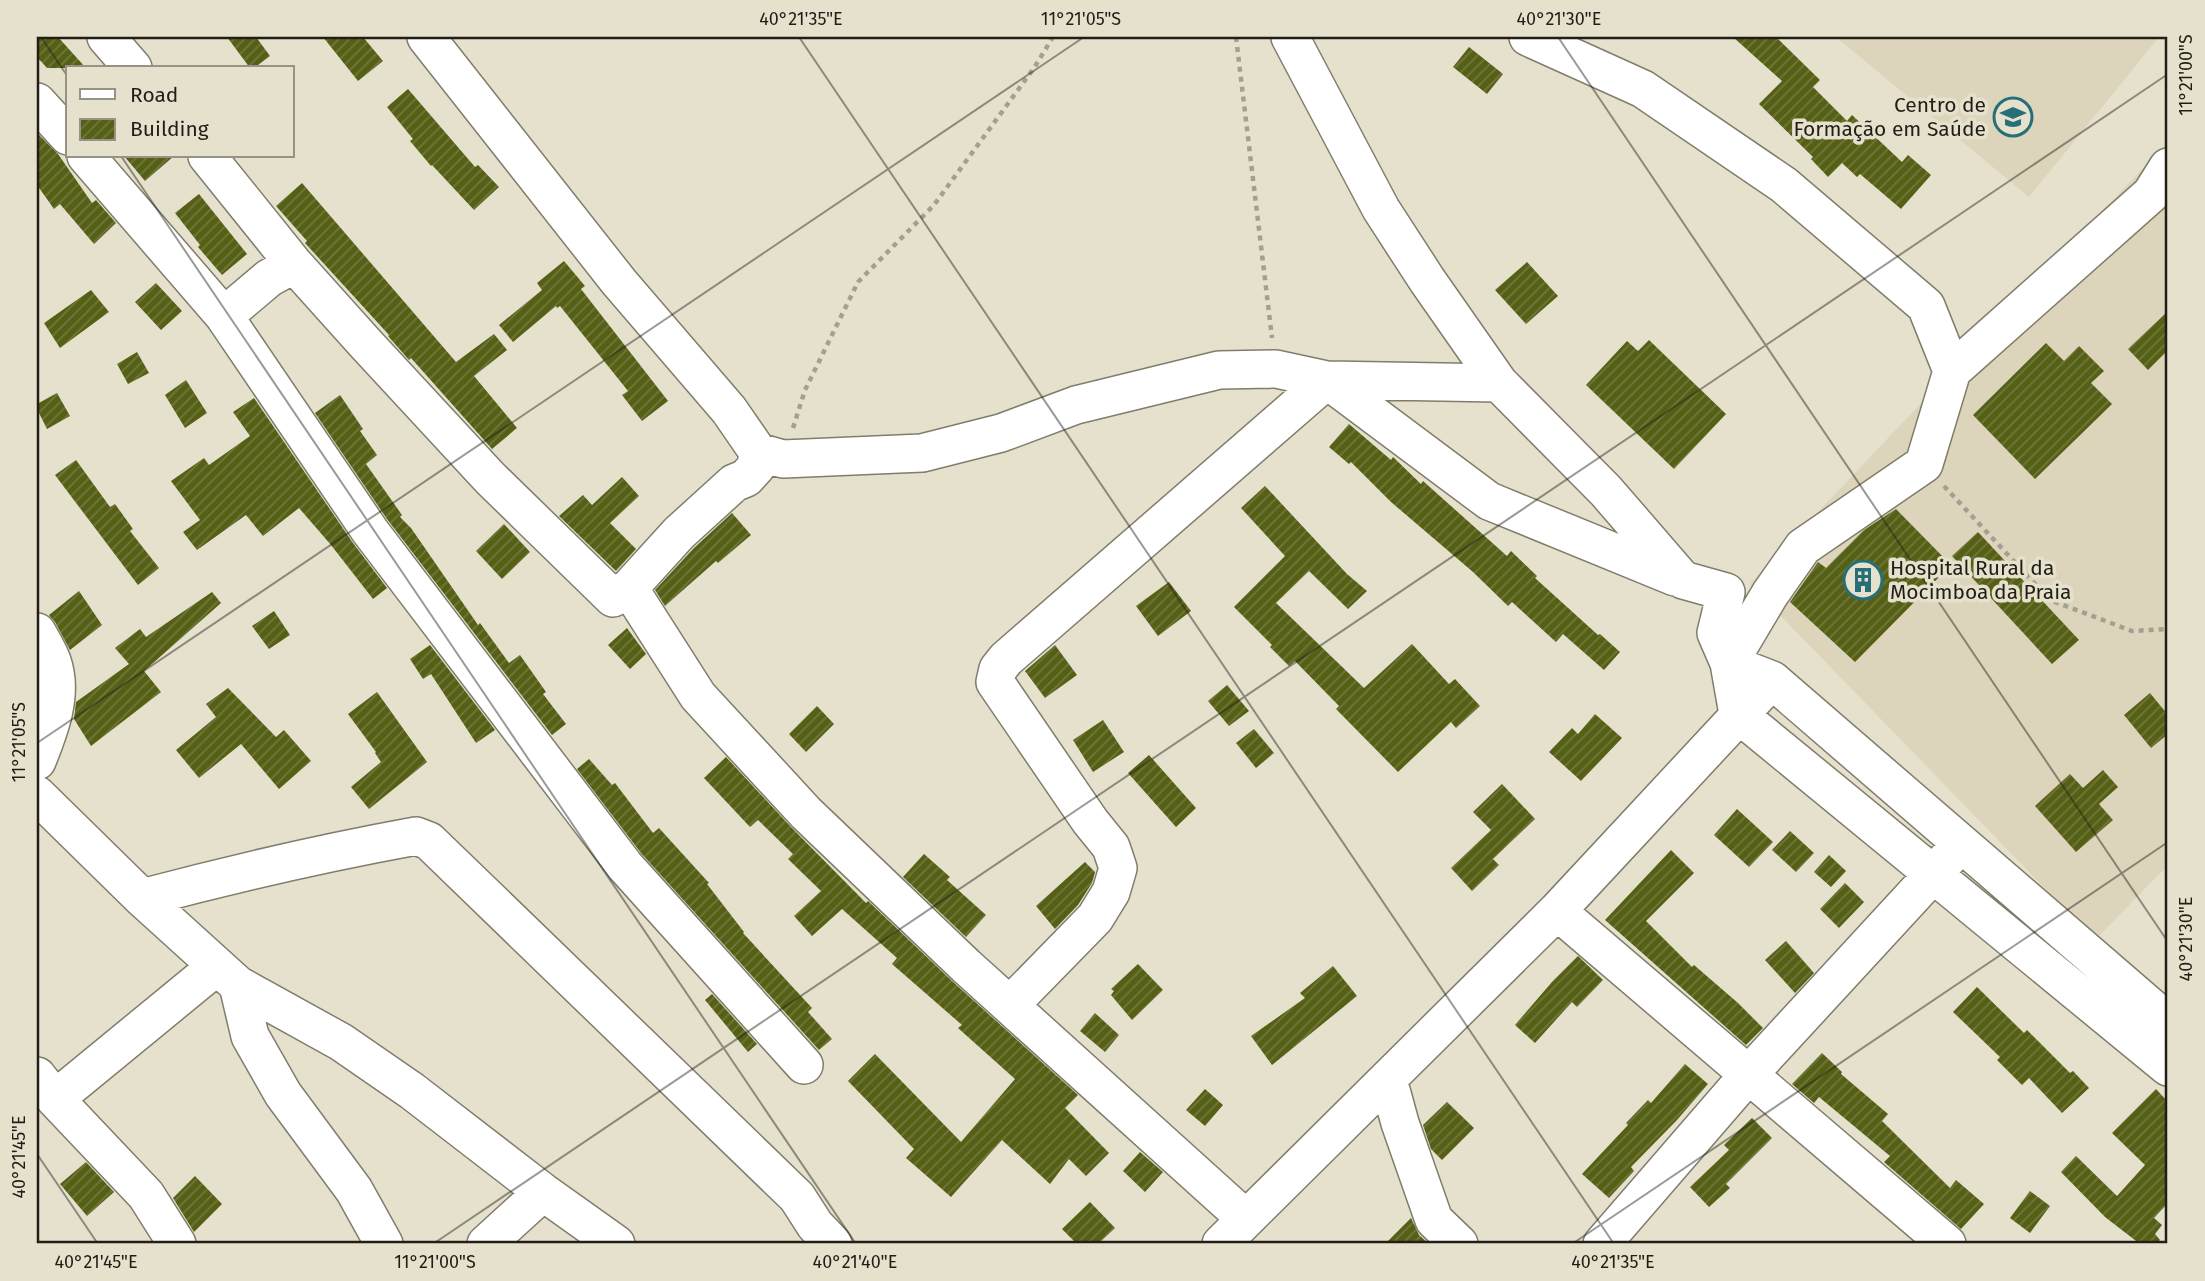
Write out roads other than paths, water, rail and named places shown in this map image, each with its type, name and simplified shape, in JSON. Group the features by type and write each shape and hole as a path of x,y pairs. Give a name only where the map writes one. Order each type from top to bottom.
{"street":[{"path":"106,37 130,66"},
{"path":"426,37 619,282 729,411 771,455"},
{"path":"1290,37 1381,209 1499,383 1606,491 1683,580"},
{"path":"1528,37 1643,89 1784,185 1926,306 1952,371"},
{"path":"37,102 66,133"},
{"path":"88,158 224,316 370,531 625,866 804,1065"},
{"path":"209,158 294,264 490,478 613,598 629,588 679,533 771,455 922,453 1001,433 1076,405 1219,370 1276,369 1327,380 1499,383"},
{"path":"1729,663 1770,594 1803,547 1924,464 1952,371 2144,201 2168,167"},
{"path":"224,316 269,278 294,264"},
{"path":"1327,380 1489,501 1683,580 1726,592 1716,633 1729,663 1738,714 2168,1067"},
{"path":"1010,1005 1095,918 1111,892 1118,868 1111,847 1090,821 995,682 998,669 1006,659 1327,380"},
{"path":"629,588 698,696 806,813 1010,1005 1234,1232 1557,911 1772,680"},
{"path":"37,632 52,663 55,690 52,722 37,761"},
{"path":"1729,663 1772,680 2168,1022"},
{"path":"37,795 142,898 228,976 341,1042 412,1091 542,1192 616,1244"},
{"path":"142,898 321,854 415,836 429,841 797,1197 815,1225 833,1244"},
{"path":"1602,1244 1749,1074 1961,844"},
{"path":"1557,911 1942,1243"},
{"path":"177,1244 146,1195 46,1088 228,976"},
{"path":"228,976 250,1036 283,1094 354,1190 384,1244"},
{"path":"1388,1079 1400,1123 1434,1220 1459,1244"},
{"path":"486,1244 542,1192"}],"place":[{"name":"Centro de Formação em Saúde","path":"2013,117"},
{"name":"Hospital Rural da Mocimboa da Praia","path":"1863,580"}]}
